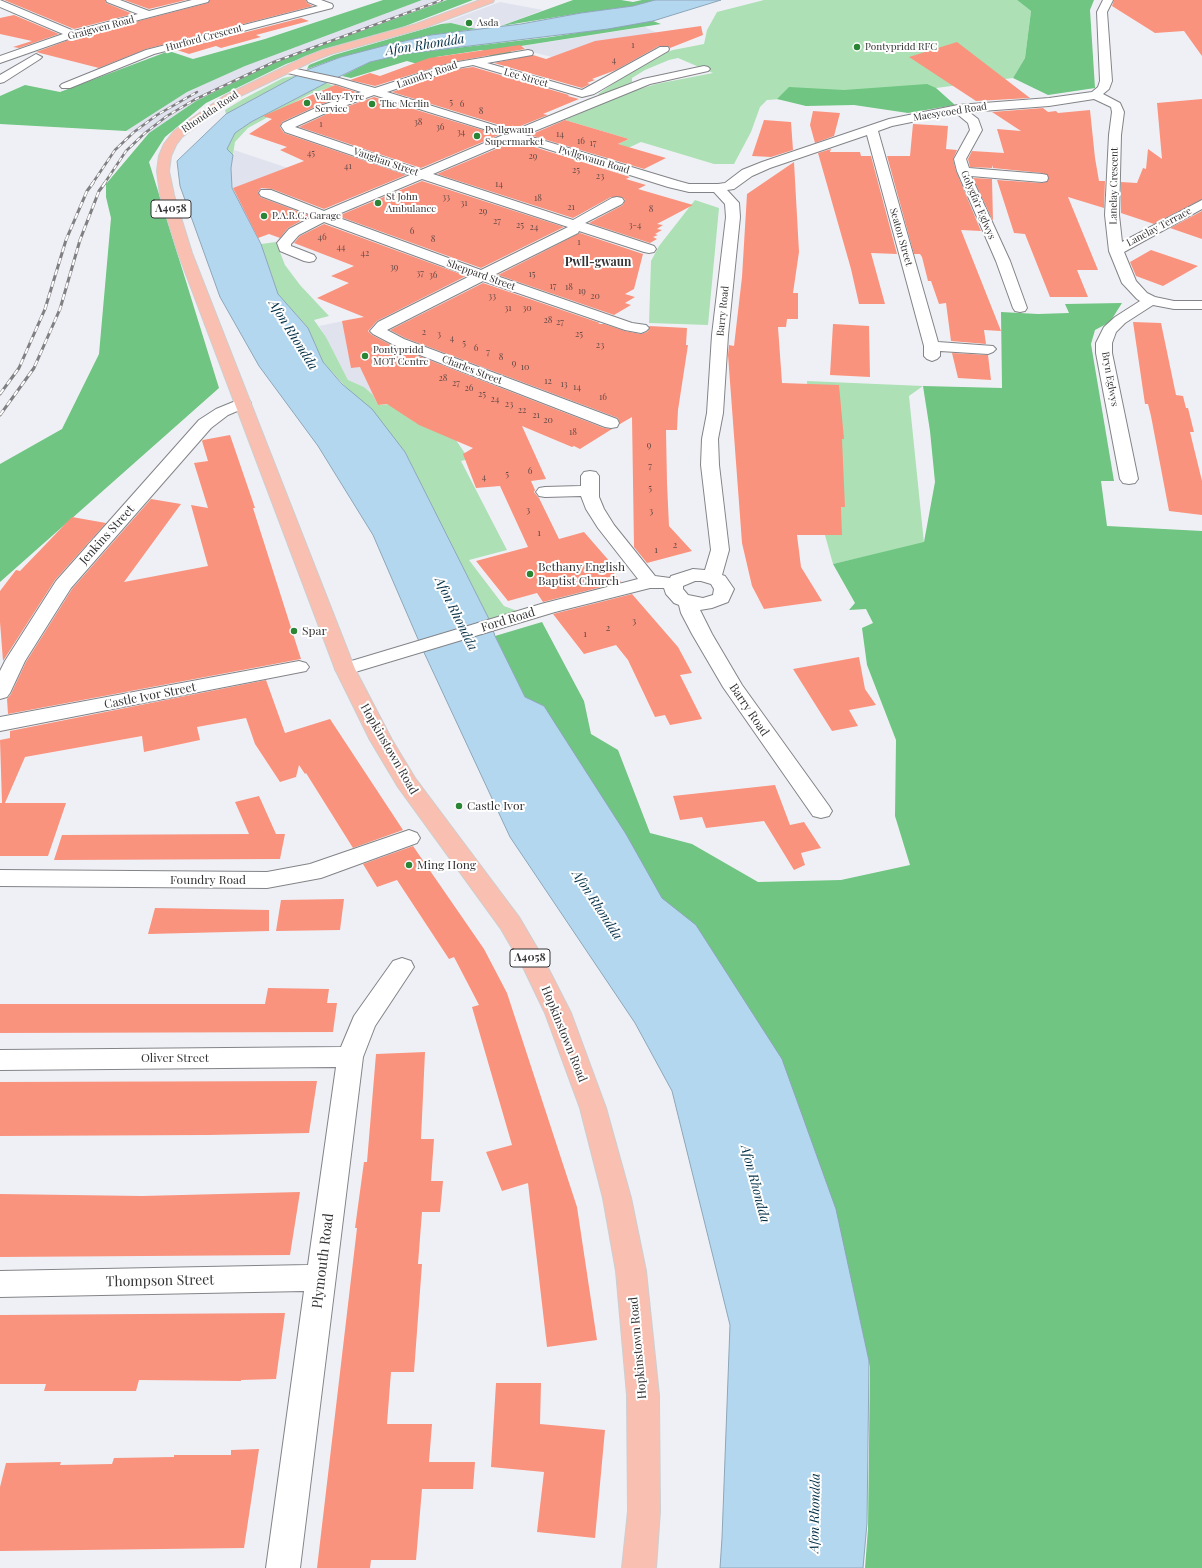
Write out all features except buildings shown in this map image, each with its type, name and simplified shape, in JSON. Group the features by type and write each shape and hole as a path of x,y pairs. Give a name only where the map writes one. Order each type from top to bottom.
{"main road":[{"name":"Rhondda Road","path":"243,403 182,246 167,195 163,171 165,156 178,134 228,98 294,71 327,52 420,26 489,0"},
{"name":"Hopkinstown Road","path":"243,403 345,669 381,740 406,782 510,923 534,964 558,1013 593,1108 617,1198 633,1295 643,1396 644,1511 639,1568"}],"street":[{"path":"112,0 149,15"},
{"name":"Graigwen Road","path":"0,60 73,34 204,0"},
{"name":"Hurford Crescent","path":"66,86 150,52 328,6 312,0"},
{"path":"1095,95 1103,89 1106,81 1102,12 1108,0"},
{"path":"0,3 73,34"},
{"path":"0,80 52,48 57,40"},
{"path":"632,55 646,60 664,49"},
{"name":"Laundry Road","path":"375,92 386,90 456,64 528,53"},
{"name":"Lee Street","path":"471,62 582,94 590,92 646,60"},
{"path":"309,258 285,248 284,243 294,232 314,223 323,216 515,136 592,102 647,81 704,68"},
{"name":"Pwllgwaun Road","path":"294,71 339,81 673,184 689,188 718,188"},
{"name":"Vaughan Street","path":"375,92 324,109 287,126 289,129 649,249"},
{"name":"Maesycoed Road","path":"718,188 729,186 747,173 766,165 871,128 958,109 1049,102 1095,95"},
{"name":"Lanelay Crescent","path":"1095,95 1116,106 1118,112 1115,135 1112,214 1116,250 1129,283 1142,296 1151,300"},
{"name":"Golygfa'r Eglwys","path":"958,109 974,122 976,130 960,159 963,171 1002,261 1020,308"},
{"name":"Seaton Street","path":"871,128 932,351 988,349"},
{"path":"963,171 1017,170 1042,178"},
{"name":"Barry Road","path":"712,577 720,550 710,465 710,439 715,413 720,335 733,217 732,203 718,188"},
{"name":"Sheppard Street","path":"266,193 317,212 330,220 481,275 624,325 641,328"},
{"path":"481,275 573,230 579,220 617,202"},
{"name":"Lanelay Terrace","path":"1116,250 1202,204"},
{"name":"Charles Street","path":"481,275 383,325 378,331 399,342 611,423"},
{"path":"1151,300 1174,305 1202,304"},
{"name":"Bryn Eglwys","path":"1129,479 1104,353 1104,343 1109,330 1120,320 1151,300"},
{"name":"Jenkins Street","path":"0,693 15,661 63,585 205,424 222,412 243,403"},
{"path":"545,492 590,484 590,497 595,509 607,528 650,582"},
{"path":"703,575 712,577 723,584 724,589 721,598 706,604 688,602 676,595 673,590 674,585 678,580 685,577 703,575"},
{"name":"Ford Road","path":"345,669 512,619 650,582 663,582 674,585"},
{"name":"Barry Road","path":"688,602 691,613 702,634 733,687 820,811"},
{"name":"Castle Ivor Street","path":"0,724 299,667"},
{"name":"Foundry Road","path":"0,878 237,881 267,880 313,872 409,838"},
{"name":"Plymouth Road","path":"284,1568 320,1278 350,1057 363,1023 402,967"},
{"name":"Oliver Street","path":"0,1060 350,1057"},
{"name":"Thompson Street","path":"0,1284 320,1278"}],"shaded area":[{"path":"422,0 447,0 276,62 196,101 149,133 126,131 187,92 245,66"},
{"path":"500,2 543,10 501,26 476,29 451,23 441,24"},
{"path":"645,27 659,34 552,57 532,52 522,46"},
{"path":"234,150 312,176 266,193 308,213 309,217 258,238 232,188 231,168"},
{"path":"343,321 393,394 373,395 364,387 348,380 319,326"}],"green space":[{"path":"383,0 422,0 245,66 187,92 126,131 0,124 0,96 25,85 60,92 169,51 193,59 265,39"},
{"path":"447,0 473,0 395,30 330,48 286,64 206,103 165,137 149,162 219,388 0,582 0,464 62,429 99,354 111,218 106,197 106,184 149,133 196,101 276,62"},
{"path":"573,0 621,0 633,2 655,0 633,6 501,26"},
{"name":"Pontypridd RFC","path":"764,0 1017,0 1031,11 1025,58 1013,78 936,88 767,100 760,107 751,132 734,164 714,164 641,142 611,156 599,153 629,139 565,120 633,91 656,84 713,73 678,58 645,70 632,78 632,82 600,96 598,94 622,76 662,54 673,50 704,44 707,30 717,12"},
{"path":"1017,0 1094,0 1090,10 1095,88 1048,95 1013,78 1025,58 1031,11"},
{"path":"653,21 661,24 508,48 512,53 490,56 482,50 436,57 428,67 407,61 351,78 342,76 370,62 404,54 551,37"},
{"path":"451,23 476,29 431,35 387,45 341,57 307,69 309,65 334,55 441,24"},
{"path":"296,76 226,114 225,110 243,99 283,78"},
{"path":"326,83 334,86 310,94 248,128 235,142 233,155 226,149 235,133 251,122"},
{"path":"927,84 936,88 955,105 908,113 854,105 806,106 777,99 789,87 844,90"},
{"path":"695,200 719,208 708,325 649,323 651,261 659,246"},
{"path":"276,242 285,265 300,285 329,316 314,320 326,337 348,380 364,387 373,395 378,405 391,404 416,423 419,422 453,436 469,459 461,461 507,550 469,560 504,606 520,612 490,621 405,452 323,362 308,328 278,294 261,244"},
{"path":"1122,303 1110,322 1095,330 1091,344 1114,481 1101,481 1107,526 1202,531 1202,1568 865,1568 868,1529 870,1367 836,1215 662,903 544,706 525,697 495,636 542,622 584,701 591,734 618,750 650,833 692,844 758,882 841,880 910,865 895,816 896,740 867,665 862,628 873,623 866,609 849,610 855,603 833,564 924,542 935,482 930,431 923,386 1002,388 1001,312 1038,314 1069,313 1065,304"},
{"path":"807,381 923,386 909,396 924,543 833,564 818,510 810,464"}],"water":[{"name":"Afon Rhondda","path":"655,0 721,0 653,21 608,29 404,54 370,62 251,122 235,133 227,149 233,155 231,168 232,188 261,244 278,294 308,328 323,362 342,384 372,409 405,452 490,621 495,636 525,697 544,706 626,834 662,898 696,925 782,1059 836,1209 869,1361 867,1523 863,1568 720,1568 730,1325 672,1091 635,1023 510,837 421,646 373,535 318,446 259,366 220,297 180,186 177,161 226,114 309,69 341,57 431,35 521,24 581,13 633,6"}],"railway":[{"path":"104,184 126,151 145,133 167,116 194,100 274,62 442,0"},
{"path":"92,184 115,150 134,132 157,115 197,92"},
{"path":"0,394 19,368 45,309 66,240 87,191 93,183"},
{"path":"0,415 34,368 60,309 80,240 99,191 105,183"}],"place":[{"name":"Asda","path":"469,23"},
{"name":"Pontypridd RFC","path":"857,47"},
{"name":"Valley Tyre Service","path":"307,103"},
{"name":"The Merlin","path":"372,104"},
{"name":"Pwllgwaun Supermarket","path":"477,136"},
{"name":"St John Ambulance","path":"378,203"},
{"name":"P.A.R.C. Garage","path":"264,216"},
{"name":"Pontypridd MOT Centre","path":"365,356"},
{"name":"Bethany English Baptist Church","path":"530,574"},
{"name":"Spar","path":"294,631"},
{"name":"Castle Ivor","path":"459,806"},
{"name":"Ming Hong","path":"409,865"}],"district":[{"name":"Pwll-gwaun","path":"598,262"}]}
